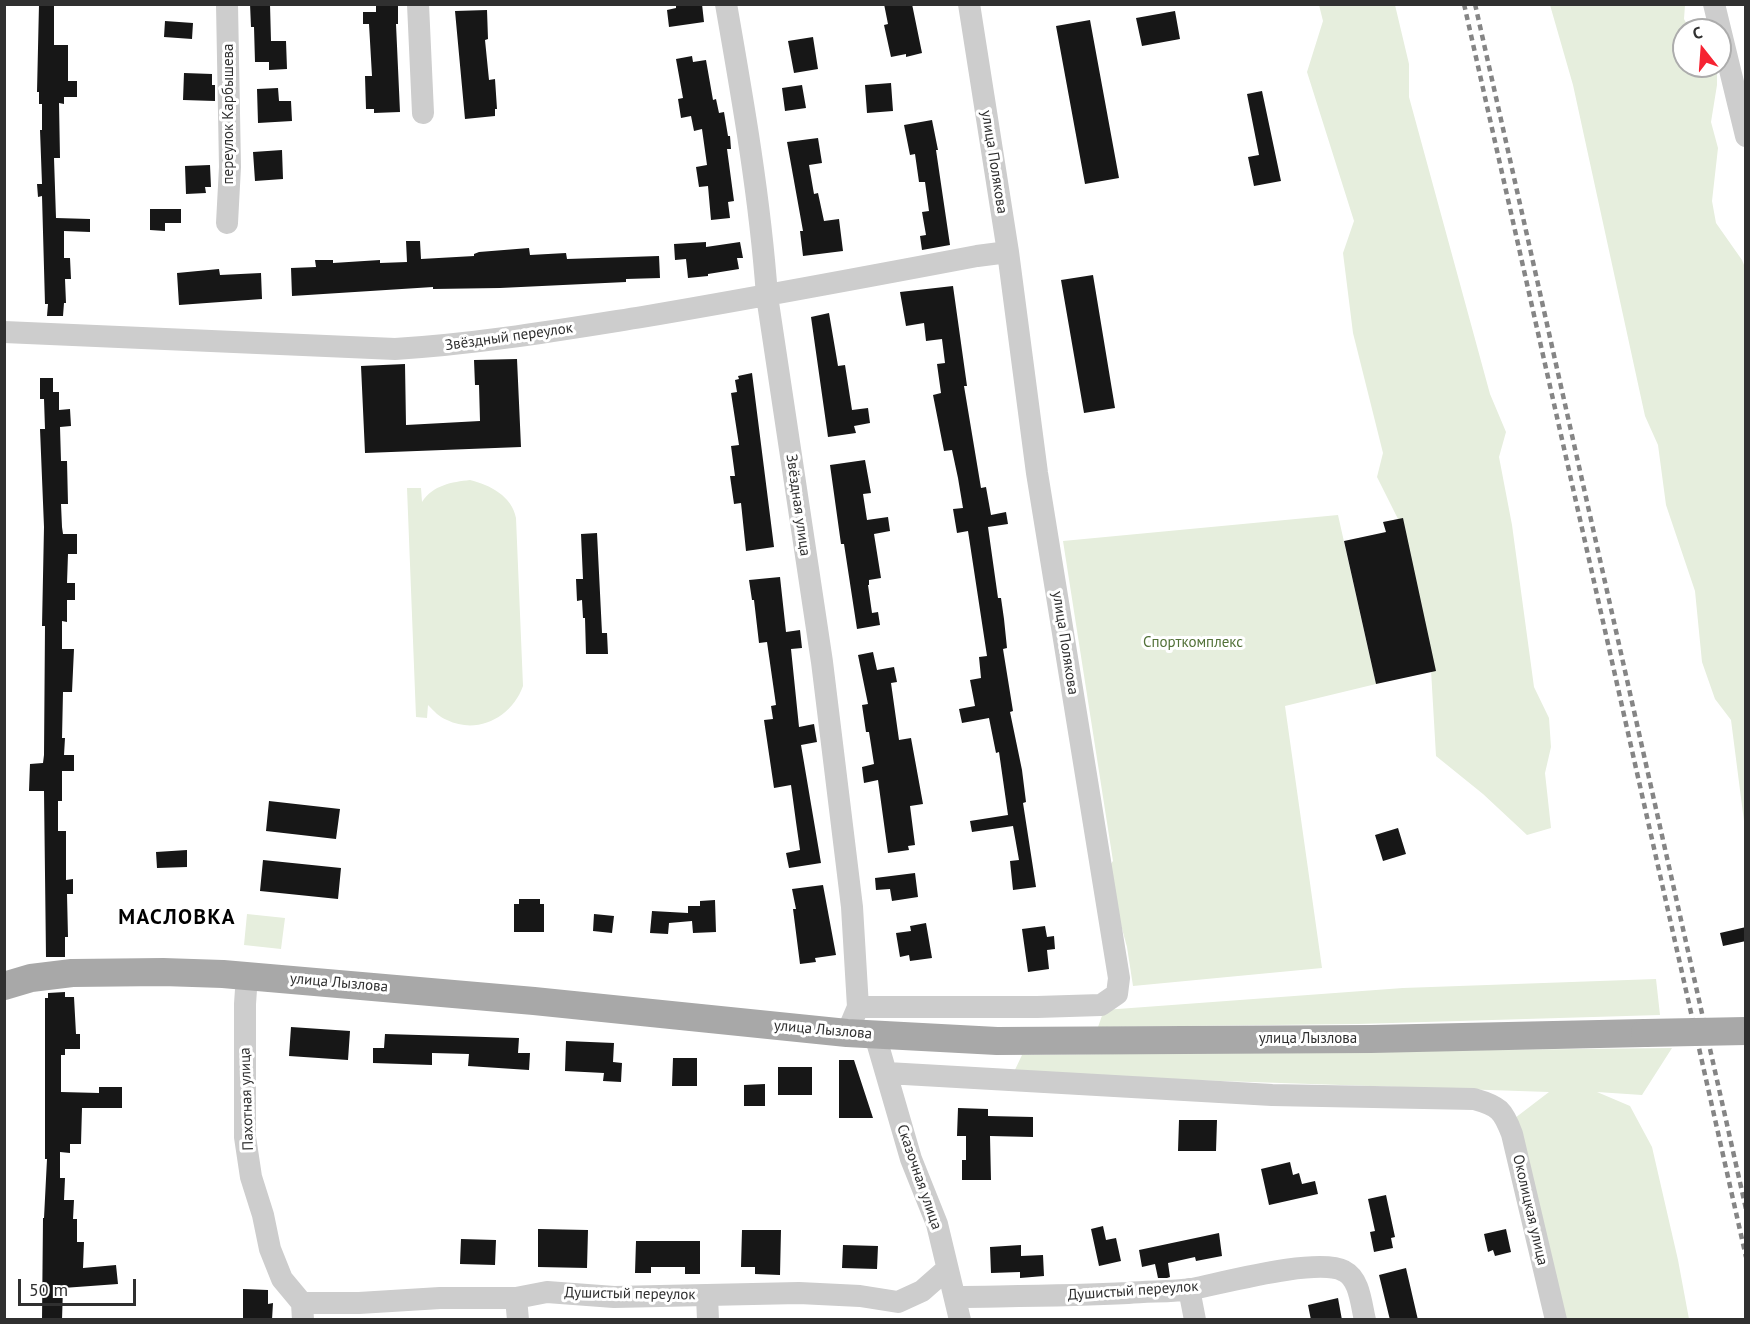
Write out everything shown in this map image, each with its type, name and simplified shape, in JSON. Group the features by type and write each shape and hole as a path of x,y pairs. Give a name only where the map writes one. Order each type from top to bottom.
{"main road":[{"name":"улица Лызлова","path":"4,986 30,978 72,973 163,972 248,975 861,1034 997,1041 1383,1038 1746,1031"}],"street":[{"name":"переулок Карбышева","path":"226,223 230,167 228,4"},
{"path":"418,4 423,113"},
{"name":"Звёздная улица","path":"726,4 822,662 852,907 858,1007"},
{"name":"улица Полякова","path":"858,1007 1101,1005 1117,994 1119,978 1038,473 1008,252 969,4"},
{"path":"1714,4 1746,136"},
{"name":"Звёздный переулок","path":"4,332 395,349 454,345 767,296 1008,252"},
{"name":"Пахотная улица","path":"248,975 245,1004 245,1137 251,1177 263,1215 270,1249 282,1279 303,1311"},
{"path":"858,1007 861,1034"},
{"name":"Сказочная улица","path":"861,1034 886,1073 911,1159 937,1224 960,1320"},
{"name":"Околицкая улица","path":"886,1073 1272,1095 1474,1099 1496,1106 1506,1117 1512,1134 1556,1320"},
{"name":"Душистый переулок","path":"955,1297 1070,1296 1189,1289 1291,1269 1329,1267 1345,1271 1357,1285 1365,1320"},
{"name":"Душистый переулок","path":"303,1311 517,1309 547,1292 614,1297 799,1293 860,1296 895,1311 922,1292 947,1269"},
{"path":"1189,1289 1195,1320"},
{"path":"707,1296 708,1320"}],"green space":[{"path":"1319,5 1395,5 1409,64 1409,97 1490,394 1506,432 1499,457 1512,525 1534,687 1549,718 1551,747 1545,773 1551,828 1527,835 1483,794 1436,756 1431,670 1399,521 1377,477 1383,453 1353,333 1343,253 1354,221 1307,72 1323,21"},
{"path":"1550,5 1685,5 1684,18 1672,18 1672,78 1717,78 1711,122 1718,148 1712,201 1716,223 1742,260 1746,270 1745,829 1731,720 1715,699 1702,662 1695,591 1666,505 1658,445 1645,416 1573,85"},
{"path":"470,480 499,493 514,510 523,686 518,697 502,714 482,724 470,725 444,719 428,705 427,718 416,717 407,488 421,488 422,502 437,488"},
{"name":"Спорткомплекс","path":"1338,515 1376,684 1285,706 1322,968 1133,986 1127,947 1106,870 1113,861 1063,541"},
{"path":"247,914 285,918 281,949 244,945"},
{"path":"1656,979 1660,1015 1358,1024 1098,1027 1104,1010 1403,988"},
{"path":"1672,1048 1642,1095 1597,1092 1630,1106 1652,1147 1689,1319 1562,1319 1515,1118 1549,1092 1013,1074 1022,1055"}],"building":[{"path":"39,4 54,4 54,45 68,45 68,81 77,81 77,97 64,97 64,104 59,103 60,158 54,158 56,218 90,219 90,232 64,231 64,258 70,258 71,279 65,279 66,303 64,303 63,316 47,316 48,304 45,304 42,196 38,197 37,184 42,184 40,130 42,130 42,104 39,104 39,92 37,92"},
{"path":"250,4 270,4 271,41 286,41 287,69 269,70 269,62 255,62 254,27 251,27"},
{"path":"376,4 398,4 398,24 396,24 400,112 374,113 374,109 366,109 365,76 372,76 369,24 363,24 363,12 376,12"},
{"path":"676,4 702,4 704,22 669,27 667,10 676,8"},
{"path":"884,4 912,4 922,53 906,57 906,54 891,57 884,25 888,24"},
{"path":"487,10 488,39 485,40 489,80 495,79 497,109 495,109 495,116 465,119 455,11"},
{"path":"1175,11 1180,39 1142,46 1136,18"},
{"path":"1090,20 1119,178 1085,184 1056,26"},
{"path":"165,21 193,23 192,39 164,37"},
{"path":"813,37 818,69 794,73 788,41"},
{"path":"692,56 693,62 706,60 713,100 716,99 719,113 724,112 728,136 730,136 731,149 727,149 734,201 728,202 730,218 711,220 708,186 699,187 696,167 707,165 702,129 694,131 691,116 681,118 678,99 683,98 676,59"},
{"path":"184,73 212,74 215,101 183,100"},
{"path":"891,83 893,111 867,113 865,85"},
{"path":"802,85 806,108 785,111 782,88"},
{"path":"278,88 279,101 291,101 292,121 258,123 257,89"},
{"path":"1262,91 1281,181 1254,186 1248,157 1259,155 1247,94"},
{"path":"932,120 950,245 922,250 920,236 926,235 922,212 929,211 925,182 919,182 915,154 910,155 904,125"},
{"path":"818,138 822,163 809,165 814,194 818,193 824,221 839,219 843,251 803,256 800,231 803,231 787,142"},
{"path":"282,150 283,179 255,181 253,152"},
{"path":"210,165 211,187 205,187 206,193 186,194 185,166"},
{"path":"150,209 181,209 181,223 165,223 165,231 150,230"},
{"path":"406,241 420,241 421,259 474,256 479,252 529,248 530,255 566,253 567,259 659,256 660,278 626,279 626,282 500,288 433,289 433,287 292,296 291,268 316,267 315,260 333,260 333,263 380,260 380,263 407,262"},
{"path":"706,242 706,247 740,242 743,258 737,258 739,269 688,278 686,259 675,260 674,244"},
{"path":"219,269 220,275 261,273 262,299 179,305 177,273"},
{"path":"1093,275 1115,408 1084,413 1061,280"},
{"path":"953,286 967,386 964,386 981,488 986,487 991,515 1006,512 1008,524 988,527 998,598 1001,598 1004,619 1007,648 1003,649 1013,711 1010,712 1022,770 1026,802 1023,803 1036,887 1013,890 1010,861 1019,860 1013,826 972,832 970,821 1008,815 999,752 996,753 989,718 962,723 959,709 975,706 970,680 981,678 979,657 987,656 968,531 957,533 953,509 963,508 958,478 952,450 944,451 933,395 941,393 937,364 945,363 942,339 926,341 924,323 906,326 900,292"},
{"path":"829,313 838,366 845,365 852,410 868,408 870,423 854,426 856,433 828,437 811,317"},
{"path":"517,359 521,447 365,453 361,366 405,364 406,425 480,421 479,385 475,385 474,360"},
{"path":"752,373 774,547 746,551 741,503 734,504 730,476 735,476 731,446 739,445 731,393 737,392 735,380 739,379 738,376"},
{"path":"40,378 53,378 53,392 59,392 59,410 70,409 71,426 60,427 61,461 67,461 68,504 61,504 62,527 63,534 77,534 77,554 68,554 67,583 75,583 75,600 67,600 67,622 62,621 62,649 74,649 72,692 63,692 62,738 65,738 64,755 74,755 74,771 62,771 62,801 58,801 58,831 66,831 66,880 73,879 73,894 67,894 68,937 65,937 65,957 46,957 44,791 29,791 30,764 43,763 44,755 45,626 42,626 44,527 40,429 45,429 44,399 40,399"},
{"path":"865,460 871,493 863,494 867,520 888,517 890,531 874,534 881,578 869,580 868,585 872,613 878,612 880,625 857,629 844,544 841,544 830,465"},
{"path":"1403,518 1436,671 1376,684 1344,541 1386,532 1383,522"},
{"path":"597,533 602,633 607,633 608,654 586,654 585,618 583,618 582,600 577,601 576,579 583,579 581,534"},
{"path":"780,577 786,632 800,630 802,648 791,649 799,727 814,724 817,742 801,745 821,863 789,868 786,853 800,850 791,785 774,788 764,720 773,719 771,706 776,705 767,642 759,643 754,600 752,600 749,580"},
{"path":"873,652 877,670 894,667 897,682 891,683 899,740 911,738 923,804 910,806 915,845 908,846 909,850 888,853 878,780 864,783 862,767 874,764 862,705 868,704 858,655"},
{"path":"269,801 340,809 336,839 266,831"},
{"path":"1398,828 1406,854 1383,861 1375,835"},
{"path":"187,850 187,867 157,868 156,852"},
{"path":"263,860 341,868 338,899 260,891"},
{"path":"915,873 918,897 892,901 890,889 876,890 875,878"},
{"path":"823,885 836,955 815,958 816,962 800,964 793,909 796,909 792,889"},
{"path":"519,899 540,899 540,904 544,904 544,932 514,932 514,904 519,904"},
{"path":"715,900 716,932 693,933 692,921 669,923 668,934 650,933 652,911 688,913 688,906 700,906 700,901"},
{"path":"594,914 614,916 612,933 593,931"},
{"path":"926,923 932,958 910,961 909,955 900,957 896,933 911,931 910,926"},
{"path":"1045,926 1047,937 1054,936 1055,949 1047,950 1049,969 1028,972 1022,929"},
{"path":"1746,927 1746,941 1723,946 1720,933"},
{"path":"65,992 65,997 74,997 76,1034 80,1034 80,1049 65,1049 65,1055 61,1055 61,1092 99,1093 99,1087 122,1087 122,1108 82,1108 81,1144 70,1144 70,1153 60,1152 60,1178 65,1178 64,1200 74,1200 73,1219 77,1219 77,1242 84,1242 83,1268 116,1265 118,1284 63,1288 62,1320 42,1320 43,1218 47,1159 45,1159 45,998 48,998 48,993"},
{"path":"291,1027 350,1031 348,1060 289,1056"},
{"path":"385,1034 519,1038 518,1053 530,1053 529,1070 468,1066 469,1054 432,1053 432,1065 373,1063 373,1048 384,1048"},
{"path":"566,1041 614,1043 613,1062 622,1063 621,1082 603,1081 604,1073 565,1071"},
{"path":"673,1058 697,1058 697,1086 672,1086"},
{"path":"839,1060 854,1060 873,1118 839,1118"},
{"path":"778,1067 812,1067 812,1095 778,1095"},
{"path":"765,1084 765,1106 744,1106 744,1085"},
{"path":"958,1108 988,1109 988,1116 1033,1117 1033,1137 990,1136 991,1180 962,1180 962,1160 966,1160 966,1136 957,1136"},
{"path":"1179,1120 1217,1120 1216,1151 1178,1151"},
{"path":"1290,1162 1293,1175 1299,1173 1302,1184 1315,1181 1318,1194 1269,1205 1261,1169"},
{"path":"1386,1195 1395,1237 1391,1238 1393,1248 1374,1252 1370,1232 1375,1231 1368,1199"},
{"path":"1103,1226 1106,1240 1116,1238 1121,1261 1099,1266 1091,1229"},
{"path":"538,1229 588,1230 587,1268 538,1267"},
{"path":"1506,1229 1511,1252 1495,1256 1493,1250 1488,1252 1484,1234"},
{"path":"742,1230 781,1230 780,1275 755,1274 755,1267 741,1267"},
{"path":"1219,1233 1222,1256 1196,1261 1195,1257 1168,1263 1170,1277 1167,1278 1158,1278 1155,1264 1142,1267 1139,1250"},
{"path":"461,1239 496,1240 495,1265 460,1264"},
{"path":"636,1241 700,1241 700,1274 685,1274 685,1267 651,1267 651,1273 635,1273"},
{"path":"843,1245 878,1246 877,1269 842,1268"},
{"path":"1021,1245 1021,1256 1043,1255 1044,1276 1020,1278 1020,1272 991,1273 990,1247"},
{"path":"1406,1268 1418,1320 1390,1320 1379,1275"},
{"path":"243,1289 268,1290 268,1304 273,1303 272,1320 243,1320"},
{"path":"1338,1298 1342,1320 1311,1320 1308,1305"}],"railway":[{"path":"1464,4 1746,1257"},
{"path":"1475,4 1746,1209"}],"district":[{"name":"МАСЛОВКА","path":"177,918"}]}
